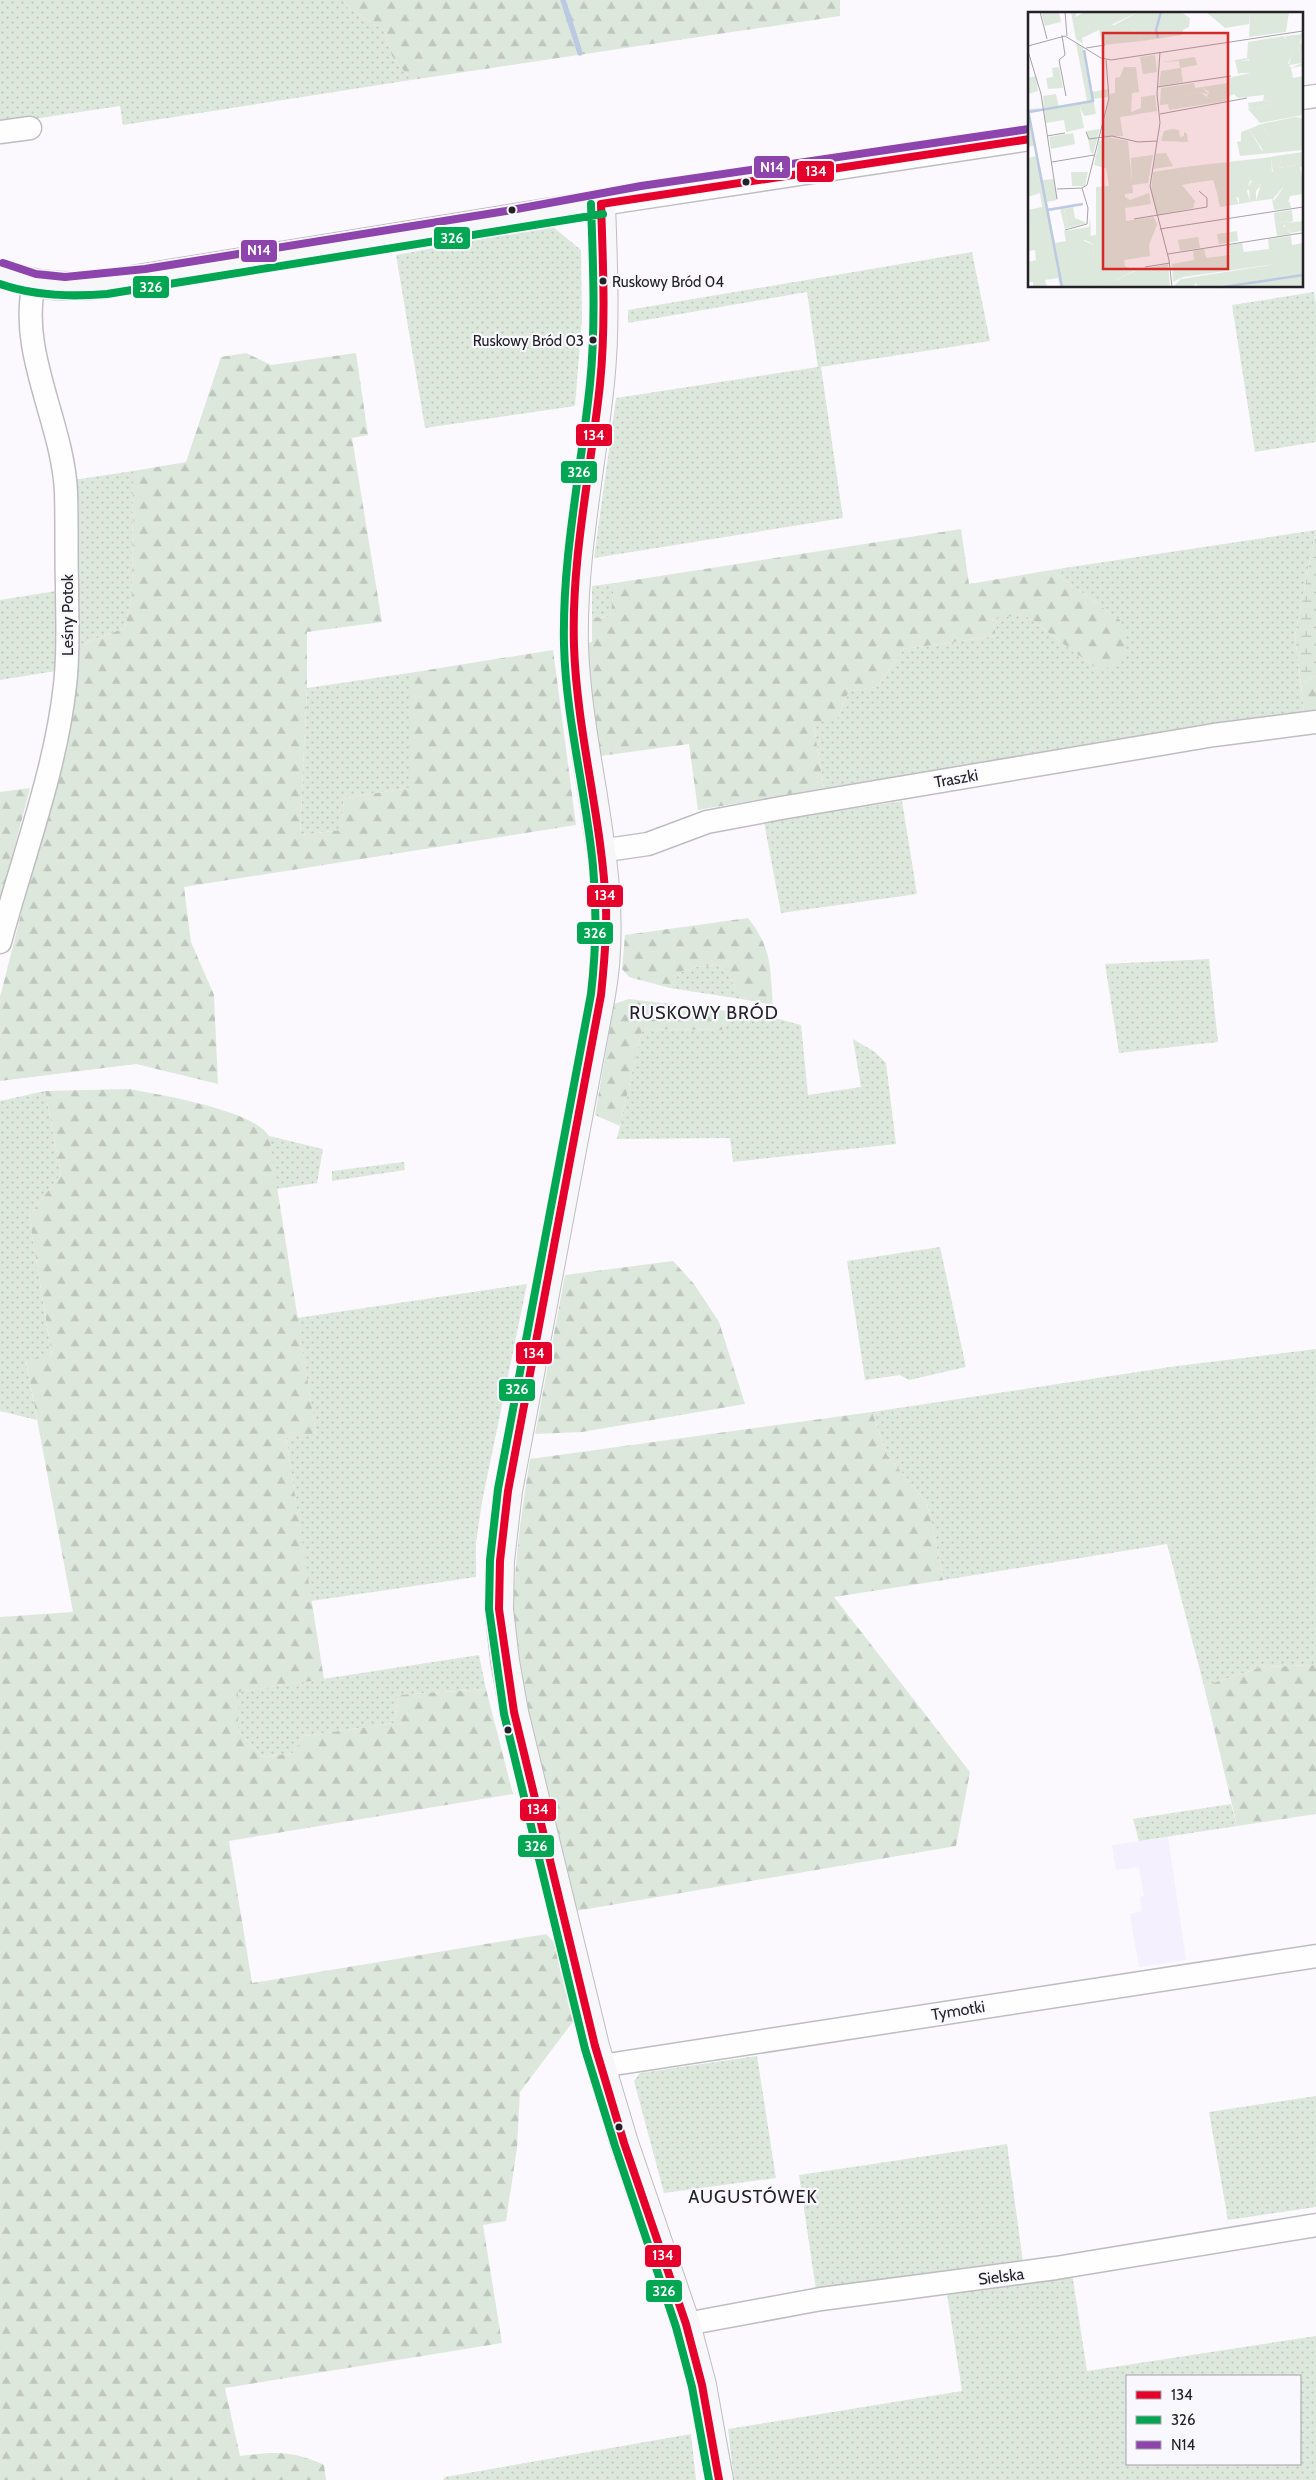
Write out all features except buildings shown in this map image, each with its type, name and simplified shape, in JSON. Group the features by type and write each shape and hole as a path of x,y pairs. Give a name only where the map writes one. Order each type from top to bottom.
{"street":[{"path":"0,132 30,128"},
{"path":"0,273 34,284 85,286 146,279 601,204 1028,139"},
{"path":"601,204 603,341 596,422 575,573 574,646 579,706 600,851 608,926 606,969 508,1491 500,1561 499,1609 503,1652 514,1712 563,1921 601,2066 624,2143 686,2324 702,2385 719,2480"},
{"name":"Leśny Potok","path":"0,942 43,792 62,708 68,650 66,490 62,458 30,332 29,305 34,284"},
{"name":"Traszki","path":"600,851 648,844 707,822 781,808 1214,735 1316,722"},
{"name":"Tymotki","path":"601,2066 1316,1956"},
{"name":"Sielska","path":"686,2324 821,2299 1056,2268 1316,2225"}],"shaded area":[{"path":"1168,1837 1186,1960 1139,1967 1130,1914 1142,1911 1140,1897 1144,1896 1139,1867 1116,1870 1112,1845"}],"green space":[{"path":"0,0 343,0 348,8 385,31 392,56 411,80 123,125 120,106 0,124"},
{"path":"343,0 840,0 840,16 411,80 392,56 385,31 348,8"},
{"path":"552,226 581,250 582,319 575,406 425,428 396,255"},
{"path":"972,252 990,341 821,367 843,518 594,558 616,398 818,367 807,292 628,323 628,310"},
{"path":"1314,292 1316,305 1316,442 1255,452 1232,305"},
{"path":"246,353 271,365 356,353 368,435 352,438 382,622 307,632 307,688 300,835 341,830 344,798 409,788 409,673 553,650 576,825 184,887 191,942 214,995 218,1084 136,1064 0,1081 0,997 54,784 78,669 79,645 125,628 132,593 133,471 186,462 221,357"},
{"path":"133,471 132,593 125,628 79,645 73,480"},
{"path":"961,529 969,584 1051,570 1120,620 1126,640 1125,657 1114,667 1097,669 1025,615 992,618 996,636 904,649 877,687 849,691 836,721 813,721 824,788 698,810 689,744 600,756 584,644 592,642 592,618 610,617 615,583"},
{"path":"1316,530 1295,636 1304,712 824,788 813,721 836,721 849,691 877,687 904,649 996,636 992,617 1025,615 1097,669 1120,620 1051,570"},
{"path":"1316,531 1316,675 1301,684 1295,636"},
{"path":"615,583 610,617 592,618 592,586"},
{"path":"56,591 56,671 0,680 0,600"},
{"path":"409,673 409,788 344,798 341,830 300,835 307,688"},
{"path":"1316,675 1316,710 1304,712 1301,684"},
{"path":"30,788 0,903 0,792"},
{"path":"902,801 917,894 781,913 764,822"},
{"path":"748,918 762,939 766,949 773,1005 741,999 730,977 719,965 696,967 679,973 670,988 629,977 622,969 625,935"},
{"path":"1209,959 1218,1042 1119,1053 1105,964"},
{"path":"719,965 730,977 741,999 670,988 679,973 696,967"},
{"path":"629,999 728,1011 722,1030 642,1029 620,1126 595,1115 614,1004"},
{"path":"728,1011 775,1018 801,1025 808,1095 861,1087 853,1039 875,1052 886,1063 896,1144 733,1162 730,1138 617,1139 642,1029 722,1030"},
{"path":"130,1089 226,1111 260,1127 269,1136 316,1434 286,1438 324,1679 238,1692 238,1731 263,1757 293,1753 304,1736 394,1723 398,1695 486,1689 513,1794 229,1841 252,1983 546,1934 555,1943 575,2019 520,2092 517,2148 506,2221 483,2225 502,2343 225,2388 240,2456 283,2453 302,2457 324,2465 326,2480 0,2480 0,1617 73,1612 26,1360 52,1356 29,1216 61,1174 45,1091"},
{"path":"45,1091 61,1174 29,1216 52,1357 26,1361 37,1420 0,1411 0,1101"},
{"path":"269,1136 323,1149 317,1183 276,1189"},
{"path":"404,1162 405,1170 332,1181 332,1171"},
{"path":"940,1247 966,1367 909,1380 900,1375 865,1380 847,1261"},
{"path":"673,1261 694,1284 719,1322 745,1404 582,1432 535,1434 565,1275"},
{"path":"527,1284 482,1502 476,1543 476,1577 311,1601 286,1438 316,1433 297,1318"},
{"path":"1316,1349 1316,1665 1262,1667 1204,1686 1167,1544 944,1580 927,1503 887,1455 872,1412 1177,1366"},
{"path":"872,1412 887,1455 927,1503 944,1580 834,1597 970,1772 956,1846 576,1911 513,1651 517,1554 530,1459"},
{"path":"479,1655 486,1689 398,1695 394,1723 304,1736 293,1753 263,1757 238,1731 238,1692"},
{"path":"1316,1665 1316,1814 1237,1826 1204,1686 1262,1667"},
{"path":"1231,1804 1237,1826 1139,1841 1133,1819"},
{"path":"757,2056 776,2178 664,2193 634,2081 640,2073"},
{"path":"1316,2096 1316,2207 1228,2220 1209,2112"},
{"path":"1007,2144 1023,2262 816,2290 799,2175"},
{"path":"1072,2273 1087,2371 1316,2336 1316,2480 734,2480 728,2429 962,2391 947,2294"},
{"path":"691,2434 696,2480 443,2480 445,2477"}],"waterway":[{"path":"563,0 580,53"}],"transit line":[{"name":"N14","path":"3,263 36,274 65,277 145,269 506,211 641,186 1028,129"},
{"name":"134","path":"601,204 1028,139"},
{"name":"326","path":"591,204 594,294 592,362 569,547 564,612 564,645 568,701 593,866 594,962 591,994 498,1489 490,1560 489,1609 504,1714 585,2049 615,2146 676,2327 692,2387 709,2480"},
{"name":"134","path":"601,204 604,294 602,362 582,515 576,580 574,646 580,712 604,874 606,907 605,951 601,995 508,1491 500,1561 499,1609 514,1712 595,2046 624,2143 686,2324 702,2385 719,2480"},
{"name":"326","path":"0,284 26,291 53,295 107,294 603,214"}],"place":[{"name":"Ruskowy Bród 04","path":"603,281"},
{"name":"Ruskowy Bród 03","path":"593,340"}],"district":[{"name":"RUSKOWY BRÓD","path":"704,1013"},
{"name":"AUGUSTÓWEK","path":"753,2197"}]}
